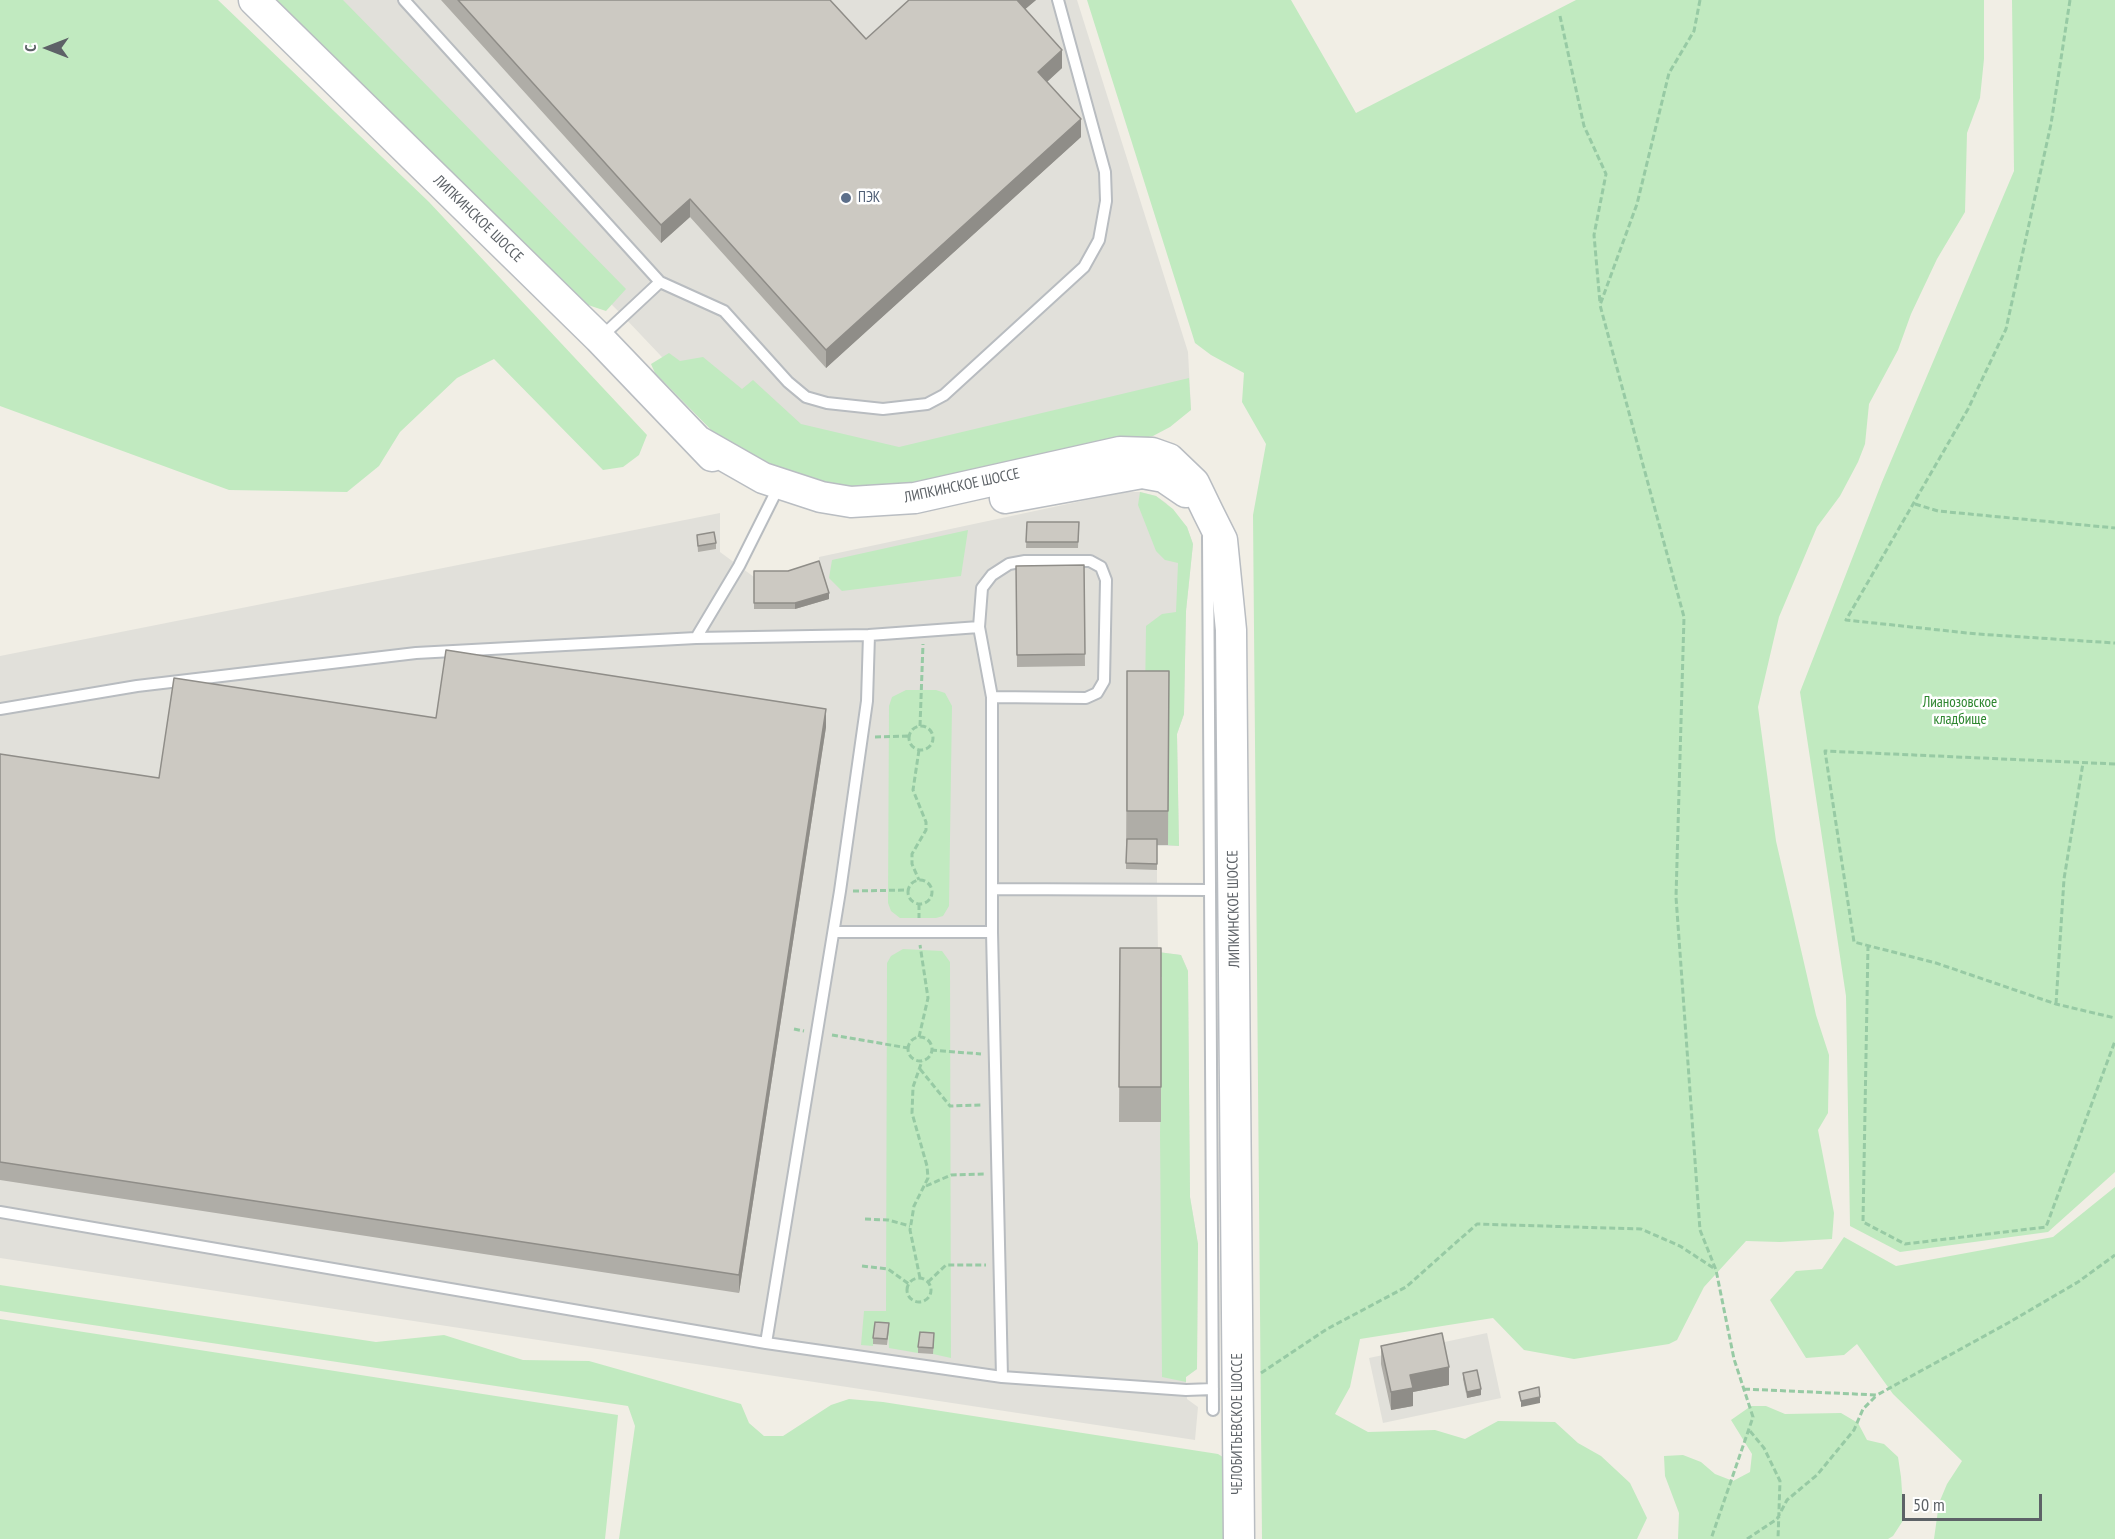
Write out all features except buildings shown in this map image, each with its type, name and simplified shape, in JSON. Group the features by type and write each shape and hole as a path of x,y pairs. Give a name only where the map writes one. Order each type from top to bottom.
{"street":[{"name":"ЛИПКИНСКОЕ ШОССЕ","path":"254,0 599,338 698,441 763,478 776,493 823,514 890,518 1142,473 1164,477 1177,484 1208,512"},
{"name":"ЛИПКИНСКОЕ ШОССЕ","path":"776,493 841,500 888,501 915,498 1120,452 1152,453 1169,459 1194,483 1222,540 1230,630 1238,1310"},
{"path":"1112,477 1140,467 1169,471 1181,470"},
{"name":"ЧЕЛОБИТЬЕВСКОЕ ШОССЕ","path":"1238,1310 1226,1389 1239,1539"}],"lane":[{"path":"404,0 660,282 724,311 788,382 806,397 827,403 883,409 927,404 944,396 1084,267 1100,240 1106,201 1105,172 1058,0"},
{"path":"599,338 660,282"},
{"path":"696,638 776,493"},
{"path":"1208,512 1209,890 1226,1389 1213,1410"},
{"path":"992,697 1086,698 1097,693 1104,681 1106,580 1101,567 1090,561 1025,561 1009,564 992,576 982,588 979,627 992,697 992,932 1002,1377"},
{"path":"0,709 137,686 416,652 696,638 869,635 979,627"},
{"path":"766,1343 840,891 867,701 869,635"},
{"path":"993,889 1209,890"},
{"path":"834,932 992,932"},
{"path":"0,1212 766,1343 1002,1377 1186,1390 1226,1389"}],"path":[{"path":"1600,305 1637,204 1669,73 1694,31 1700,0"},
{"path":"2070,0 2051,124 2006,329 1968,409 1846,620 1977,634 2115,643"},
{"path":"1560,16 1584,126 1606,174 1594,235 1600,305 1684,617 1676,897 1700,1230 1716,1270 1734,1359 1753,1417 1711,1539"},
{"path":"1915,504 1938,511 2115,528"},
{"path":"920,726 924,631"},
{"path":"920,726 927,729 932,739 927,748 919,750 912,747 909,736 913,729 920,726"},
{"path":"862,737 909,736"},
{"path":"919,750 913,790 927,822 926,830 912,854 912,864 919,880 930,885 932,893 929,900 919,904 912,901 908,890 912,883 919,880"},
{"path":"2115,764 1825,751 1854,942 1936,963 2056,1004 2115,1018"},
{"path":"2056,1004 2064,879 2082,763"},
{"path":"840,891 908,890"},
{"path":"908,1047 919,1037 928,998 919,904"},
{"path":"1868,945 1863,1222 1905,1244 2046,1227 2115,1041"},
{"path":"794,1029 908,1047"},
{"path":"919,1037 930,1043 932,1050 929,1057 922,1061 913,1087 912,1113 927,1166 926,1186 914,1206 910,1226 910,1241 920,1278"},
{"path":"908,1047 912,1058 922,1061"},
{"path":"932,1050 995,1055"},
{"path":"920,1069 950,1106 996,1105"},
{"path":"926,1186 951,1175 998,1173"},
{"path":"865,1219 888,1220 910,1226"},
{"path":"1226,1389 1327,1329 1406,1287 1477,1224 1641,1229 1680,1246 1716,1270"},
{"path":"1747,1539 1777,1519 1787,1500 1817,1475 1854,1430 1863,1409 1876,1395 2078,1282 2115,1255"},
{"path":"928,1281 946,1265 1000,1265"},
{"path":"862,1266 888,1269 909,1284"},
{"path":"920,1278 928,1281 931,1287 930,1294 922,1301 911,1298 908,1292 909,1284 920,1278"},
{"path":"1744,1389 1876,1395"},
{"path":"1750,1431 1764,1448 1780,1481 1778,1539"}],"shaded area":[{"path":"310,0 1077,0 1188,352 1191,410 896,485 754,454 623,316"},
{"path":"1124,492 1140,492 1156,496 1166,503 1187,527 1193,544 1186,611 1184,714 1177,734 1179,846 1157,846 1157,889 1158,952 1181,955 1188,971 1190,1197 1198,1244 1197,1369 1186,1377 1186,1382 1187,1399 1198,1407 1195,1440 0,1258 0,656 720,513 720,552 754,577 788,577 819,567 819,557"},
{"path":"1487,1333 1501,1398 1383,1423 1369,1358"}],"green space":[{"path":"0,0 218,0 429,202 647,435 639,455 623,467 603,470 494,359 457,378 400,432 379,466 347,492 229,490 0,406"},
{"path":"271,0 343,0 626,289 606,311 588,305 572,294"},
{"path":"1087,0 1291,0 1356,113 1576,0 1984,0 1984,59 1980,98 1967,133 1965,212 1937,259 1911,314 1898,350 1869,404 1865,444 1858,462 1840,496 1817,527 1779,617 1758,707 1776,841 1816,1015 1829,1055 1828,1113 1818,1130 1834,1213 1832,1239 1746,1241 1704,1287 1677,1340 1669,1344 1574,1359 1524,1350 1493,1318 1360,1339 1350,1387 1335,1414 1368,1432 1435,1430 1465,1439 1498,1421 1555,1422 1578,1443 1601,1456 1630,1483 1647,1518 1637,1539 1262,1539 1253,515 1266,444 1242,402 1244,373 1211,355 1195,343"},
{"name":"Лианозовское кладбище","path":"2012,0 2115,0 2115,1172 2048,1232 1900,1252 1850,1226 1846,996 1800,692 1882,482 2014,171"},
{"path":"669,353 680,361 703,357 742,389 753,380 801,424 899,447 1189,378 1191,410 1170,427 1153,436 897,492 801,482 722,441 655,373 651,364"},
{"path":"1140,492 1156,496 1173,509 1187,527 1193,544 1186,611 1184,714 1177,734 1179,846 1168,845 1166,706 1145,699 1146,626 1162,614 1176,612 1178,563 1165,560 1156,551 1138,505"},
{"path":"968,530 961,576 842,591 829,578 832,560"},
{"path":"906,690 936,690 945,693 952,706 949,906 943,916 936,918 900,918 891,911 888,903 889,706 892,697"},
{"path":"903,949 942,951 950,962 951,1358 933,1354 934,1340 920,1338 918,1353 889,1348 888,1329 875,1328 873,1346 861,1345 864,1311 886,1311 887,963 891,956"},
{"path":"1158,952 1181,955 1188,971 1190,1197 1198,1244 1197,1369 1186,1377 1186,1382 1162,1377 1160,1135 1162,977 1134,976"},
{"path":"2115,1187 2115,1539 1934,1539 1939,1503 1947,1484 1962,1461 1893,1394 1857,1344 1844,1355 1806,1358 1770,1300 1796,1271 1822,1269 1844,1237 1896,1266 2053,1237"},
{"path":"0,1285 376,1342 444,1335 523,1360 589,1361 741,1404 749,1423 764,1436 783,1436 831,1405 849,1399 883,1402 1218,1454 1226,1459 1225,1539 619,1539 635,1426 628,1406 0,1311"},
{"path":"0,1319 618,1415 605,1539 0,1539"},
{"path":"1751,1406 1766,1406 1785,1414 1841,1413 1858,1423 1867,1440 1884,1444 1898,1457 1901,1477 1904,1519 1893,1536 1888,1539 1678,1539 1679,1513 1665,1476 1664,1456 1683,1455 1701,1462 1715,1474 1733,1481 1750,1472 1752,1454 1731,1420"}],"place":[{"name":"ПЭК","path":"846,198"}]}
